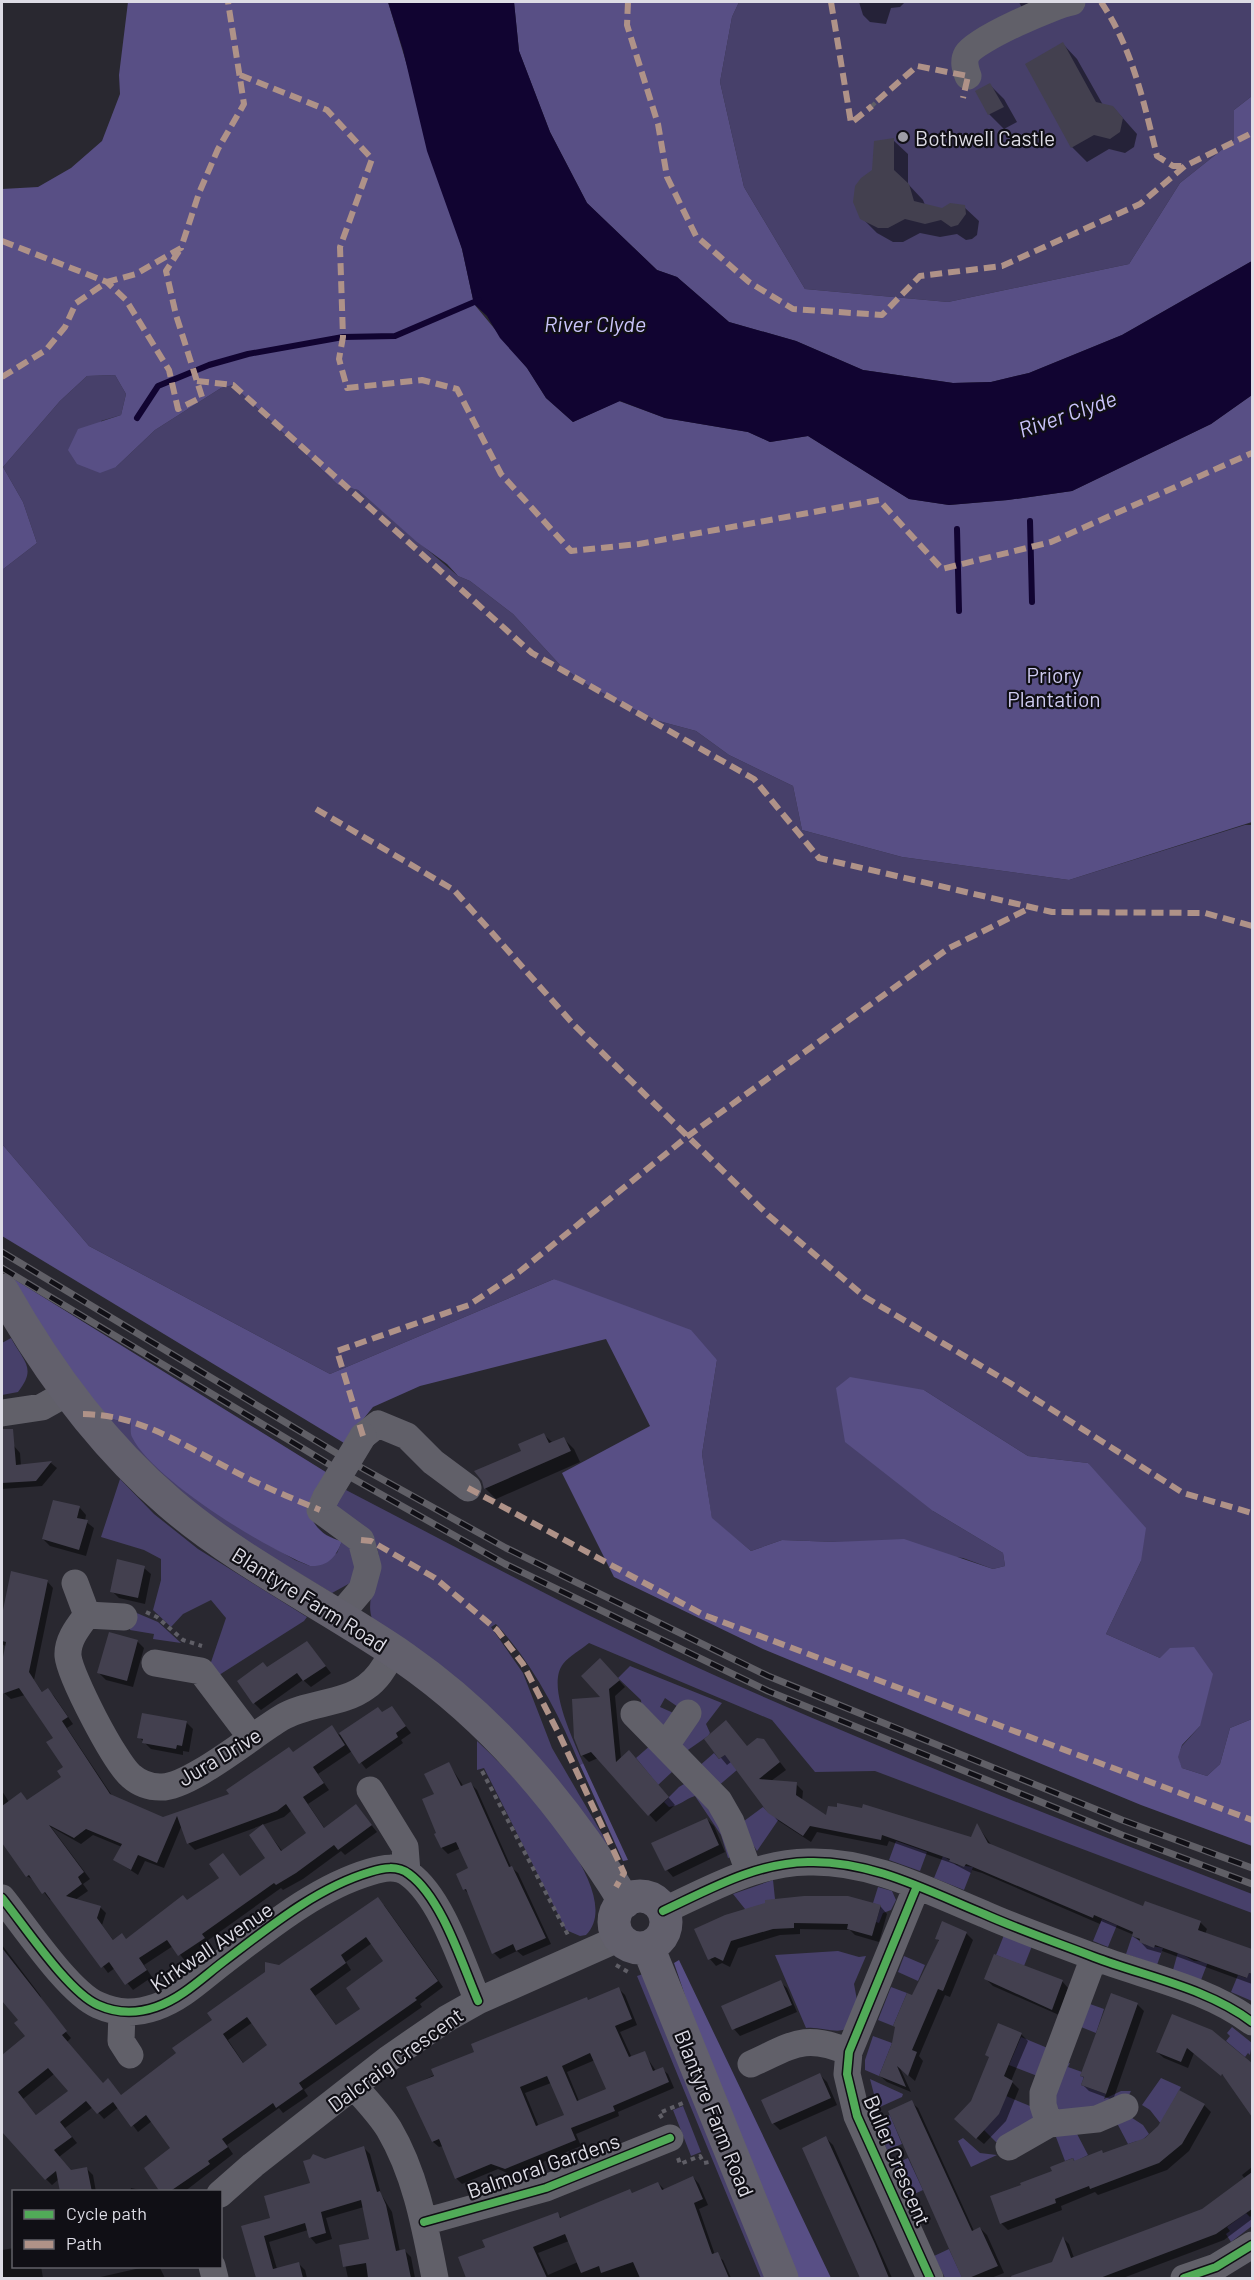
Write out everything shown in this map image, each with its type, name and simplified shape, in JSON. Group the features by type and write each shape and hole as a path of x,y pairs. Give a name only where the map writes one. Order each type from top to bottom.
{"main road":[{"name":"Blantyre Farm Road","path":"2,1290 23,1328 67,1392 119,1455 170,1503 244,1558 394,1651 461,1703 524,1764 570,1820 625,1902"},
{"path":"641,1897 657,1903 663,1911 665,1928 656,1942 620,1945 615,1916 625,1902 641,1897"},
{"name":"Blantyre Farm Road","path":"620,1945 782,2278"}],"street":[{"path":"968,76 964,65 966,56 979,42 1072,2"},
{"path":"2,1413 42,1407 67,1392"},
{"path":"339,1616 362,1589 368,1568 360,1540 320,1510 363,1436 378,1424 407,1436 433,1462 468,1488"},
{"path":"75,1583 87,1615 124,1617"},
{"name":"Jura Drive","path":"87,1615 71,1641 68,1654 72,1674 117,1760 130,1776 144,1785 161,1787 176,1785 284,1716 355,1694 378,1677 394,1651"},
{"path":"155,1663 201,1671 251,1737"},
{"path":"666,1745 688,1713"},
{"path":"634,1714 719,1801 731,1822 749,1872"},
{"path":"370,1790 405,1847 407,1872 419,1882 441,1917 478,2001"},
{"path":"663,1911 749,1872 783,1864 837,1863 876,1871 918,1886 1094,1957 1200,1993 1236,2010 1252,2022"},
{"name":"Kirkwall Avenue","path":"2,1898 79,1993 96,2005 122,2013 142,2011 177,1997 265,1932 337,1884 383,1869 399,1869 407,1872"},
{"name":"Buller Crescent","path":"918,1886 849,2052 847,2074 857,2116 930,2278"},
{"name":"Dalcraig Crescent","path":"222,2192 253,2165 414,2040 478,2001 620,1945"},
{"path":"1049,2124 1042,2093 1094,1957"},
{"path":"122,2013 121,2041 130,2055"},
{"path":"752,2064 807,2040 826,2042 849,2052"},
{"path":"354,2086 388,2127 410,2173 424,2222 435,2278"},
{"path":"1009,2147 1049,2124 1097,2119 1125,2107"},
{"name":"Balmoral Gardens","path":"424,2222 546,2188 670,2138"},
{"path":"1184,2278 1216,2266 1252,2245"}],"path":[{"path":"872,106 877,101"},
{"path":"124,1617 129,1617 129,1608 139,1609 157,1617 183,1640 211,1649 206,1668 201,1671"},
{"path":"482,1771 567,1936 620,1945"}],"shaded area":[{"path":"739,2 1252,2 1252,96 1234,110 1234,140 1180,183 1129,264 948,302 805,289 744,187 720,82 732,17"},
{"path":"115,375 126,394 121,415 101,421 116,467 155,430 221,388 233,385 338,485 358,490 458,576 470,581 513,614 561,666 589,686 655,720 696,731 729,755 793,786 802,830 902,857 1069,880 1245,825 1252,825 1252,1719 1230,1728 1220,1764 1207,1776 1182,1768 1177,1757 1182,1746 1200,1726 1160,1658 1106,1634 1141,1561 1088,1463 1028,1456 924,1390 933,1511 1003,1553 1005,1566 993,1569 963,1558 836,1542 782,1540 751,1551 712,1519 702,1454 717,1360 554,1279 330,1374 89,1246 2,1144 2,570 37,543 23,502 3,467 60,401 87,376"},
{"path":"11,1338 24,1359 28,1371 24,1384 18,1392 2,1395 2,1343"},
{"path":"101,1417 131,1423 136,1441 151,1460 172,1480 226,1519 295,1560 310,1566 337,1553 342,1541 350,1546 356,1555 352,1582 332,1593 203,1516"},
{"path":"120,1479 154,1514 198,1549 307,1617 304,1621 216,1677 209,1668 226,1618 211,1600 183,1614 171,1627 153,1610 161,1580 161,1559 144,1550 101,1537"},
{"path":"346,1490 581,1612 725,1680 987,1790 1252,1894 1252,1913 875,1771 815,1772 772,1720 589,1643 563,1664 558,1686 563,1714 583,1763 580,1765 544,1690 522,1656 496,1624 491,1627 523,1673 552,1748 605,1839 615,1866 373,1621 370,1601 378,1570 378,1550 365,1531 333,1508"},
{"path":"132,1611 158,1622 181,1643 153,1639 154,1634 130,1630"},
{"path":"630,1666 722,1703 706,1724 710,1733 708,1736 685,1752 681,1747 681,1709 665,1698 660,1707 678,1715 665,1725 660,1725 642,1710 641,1700 618,1678"},
{"path":"477,1741 537,1804 560,1832 579,1862 592,1890 595,1915 586,1935 580,1936 566,1930 484,1768 477,1770"},
{"path":"652,1744 672,1772 658,1785 636,1758"},
{"path":"737,1747 737,1770 717,1787 698,1767 714,1753 719,1759"},
{"path":"689,1781 706,1800 734,1856 728,1858 721,1835 695,1796 669,1807 664,1802 679,1787"},
{"path":"763,1807 768,1812 783,1813 757,1851 740,1824"},
{"path":"896,1841 927,1852 920,1871 889,1860"},
{"path":"943,1856 957,1865 973,1867 964,1890 934,1878"},
{"path":"773,1880 775,1899 767,1918 745,1909 733,1894"},
{"path":"878,1887 892,1891 896,1900 891,1910 883,1913 879,1923 876,1922 881,1906 873,1903"},
{"path":"1102,1919 1117,1925 1108,1947 1093,1941"},
{"path":"1004,1935 1032,1946 1024,1966 996,1955"},
{"path":"1132,1936 1146,1945 1163,1948 1157,1965 1126,1954"},
{"path":"838,1951 859,1957 866,1956 854,1984 857,2000 845,2029 837,2031 806,2028 775,1955"},
{"path":"1178,1952 1194,1961 1208,1962 1201,1980 1173,1970"},
{"path":"904,1956 925,1965 918,1981 898,1972"},
{"path":"646,1973 770,2278 761,2278 637,1976"},
{"path":"1249,1973 1252,1975 1252,2001 1231,1992 1238,1975 1246,1978"},
{"path":"891,1987 907,1993 893,2026 878,2020"},
{"path":"1090,2004 1104,2009 1096,2033 1081,2027"},
{"path":"1232,2027 1252,2043 1250,2055 1248,2053 1245,2057 1226,2041 1230,2036 1227,2033"},
{"path":"873,2036 892,2043 879,2076 865,2070 865,2060"},
{"path":"1021,2037 1050,2049 1040,2077 1009,2065"},
{"path":"1070,2063 1068,2067 1082,2072 1080,2076 1084,2077 1081,2085 1106,2094 1104,2099 1121,2091 1131,2091 1129,2095 1090,2112 1060,2112 1052,2097 1062,2065"},
{"path":"1161,2078 1181,2087 1161,2124 1150,2110 1142,2105"},
{"path":"870,2079 903,2094 902,2097 871,2111 876,2102"},
{"path":"1006,2096 1030,2106 1036,2118 1003,2142 996,2142 984,2130"},
{"path":"683,2106 701,2152 691,2156 673,2110"},
{"path":"1126,2114 1143,2125 1149,2134 1141,2141 1143,2156 1137,2141 1128,2144 1118,2125 1118,2118"},
{"path":"890,2115 902,2144 887,2150 875,2122"},
{"path":"1075,2130 1088,2155 1080,2159 1081,2163 1075,2162 1073,2158 1065,2161 1056,2137 1056,2131"},
{"path":"963,2138 980,2153 997,2155 971,2167 958,2141"},
{"path":"908,2158 923,2190 908,2197 894,2164"},
{"path":"1246,2213 1250,2217 1252,2215 1252,2226 1231,2242 1226,2234 1230,2231 1227,2227"},
{"path":"949,2249 962,2277 945,2278 934,2256"}],"green space":[{"name":"Priory Plantation","path":"128,2 388,2 462,249 474,304 527,368 546,398 573,422 619,401 665,418 748,432 770,442 808,436 909,499 949,505 1072,491 1211,424 1252,395 1252,822 1069,880 902,857 802,830 793,786 729,755 696,731 655,720 589,686 561,666 513,614 470,581 458,576 447,564 417,542 358,490 338,485 233,385 221,388 155,430 116,467 100,473 77,464 68,450 78,429 121,415 126,394 115,375 87,376 60,401 3,467 23,502 37,543 2,570 2,189 38,187 71,168 102,141 120,94 119,75"},
{"path":"514,2 739,2 732,17 720,82 744,187 805,289 948,302 1129,264 1180,183 1234,140 1234,110 1252,96 1252,261 1122,335 1029,373 991,382 953,383 863,370 796,341 729,322 677,277 657,270 587,203 550,132 519,51"},
{"path":"2,1144 89,1246 330,1374 554,1279 691,1330 717,1360 702,1454 712,1518 751,1551 782,1540 836,1542 904,1539 993,1569 1005,1566 1003,1553 933,1511 845,1442 836,1388 850,1377 924,1390 1028,1456 1088,1463 1146,1528 1141,1561 1106,1634 1160,1658 1170,1648 1194,1647 1213,1674 1200,1726 1182,1745 1178,1757 1182,1768 1207,1776 1220,1764 1230,1728 1252,1719 1252,1846 1141,1805 763,1649 614,1577 562,1473 650,1426 606,1339 420,1386 373,1407 344,1443 2,1236"},
{"path":"14,1279 329,1474 312,1519 324,1533 342,1541 334,1556 326,1563 316,1566 310,1566 290,1557 239,1529 162,1473 132,1437 131,1423 101,1417 54,1351"},
{"path":"583,1763 628,1860 623,1861 580,1765"},
{"path":"679,1960 831,2278 798,2278 695,2025 674,1963"}],"water":[{"name":"River Clyde","path":"388,2 514,2 519,51 550,132 587,203 657,270 677,277 729,322 796,341 863,370 953,383 991,382 1029,373 1122,335 1252,261 1252,395 1211,424 1072,491 949,505 909,499 808,436 770,442 748,432 665,418 620,401 573,422 546,398 527,368 500,338 487,316 474,304 462,249 427,151 403,50"}],"building":[{"path":"1063,42 1096,102 1113,106 1123,118 1120,132 1110,139 1094,135 1071,148 1025,64"},
{"path":"990,83 1004,107 988,115 975,91"},
{"path":"894,138 894,170 909,184 914,201 942,208 950,203 965,205 966,214 958,225 951,227 941,220 925,224 905,219 888,228 878,228 860,219 853,202 855,186 872,170 874,141"},
{"path":"2,1429 13,1429 16,1465 52,1461 36,1481 2,1483"},
{"path":"544,1433 549,1443 564,1437 571,1451 484,1489 482,1481 474,1471 521,1451 518,1444"},
{"path":"53,1500 80,1506 77,1518 88,1520 79,1550 42,1539"},
{"path":"117,1559 145,1566 138,1598 110,1592"},
{"path":"11,1571 48,1580 29,1672 42,1692 48,1688 68,1717 62,1721 110,1794 163,1817 229,1794 226,1790 289,1747 293,1752 332,1725 345,1745 313,1767 324,1783 303,1797 324,1828 356,1804 372,1825 338,1850 334,1845 296,1873 276,1885 274,1883 202,1934 205,1938 178,1956 167,1940 139,1958 147,1970 125,1985 109,1962 101,1968 45,1892 42,1894 29,1875 26,1877 2,1843 2,1806 21,1792 27,1800 61,1777 57,1771 63,1767 46,1742 53,1738 19,1688 2,1694 2,1662 6,1642 2,1641 2,1615","holes":["286,1804 306,1833 281,1851 263,1824 249,1835 265,1858 240,1876 223,1853 209,1864 219,1878 187,1900 183,1895 126,1939 122,1933 113,1940 97,1918 101,1906 66,1896 82,1884 78,1877 84,1872 49,1825 74,1838 86,1829 122,1844 113,1860 131,1870 138,1855 157,1863 177,1816 187,1844 277,1811"]},
{"path":"109,1632 138,1640 127,1681 97,1673"},
{"path":"307,1641 326,1666 303,1681 297,1673 253,1704 237,1681 263,1662 267,1667"},
{"path":"600,1658 620,1680 609,1689 616,1762 629,1750 669,1797 648,1816 591,1752 581,1756 574,1738 572,1699 600,1697 581,1676"},
{"path":"392,1706 406,1726 396,1733 398,1737 359,1764 339,1733 378,1707 382,1712"},
{"path":"142,1713 187,1721 182,1746 177,1745 176,1749 142,1743 143,1739 137,1738"},
{"path":"726,1720 747,1746 757,1738 764,1739 780,1762 759,1779 797,1782 796,1795 826,1815 828,1806 837,1807 837,1803 862,1808 863,1804 971,1837 977,1823 988,1843 1143,1906 1145,1901 1201,1921 1198,1930 1252,1949 1252,1974 1249,1973 1247,1978 1155,1945 1154,1948 1139,1942 1140,1939 1132,1936 1133,1932 1094,1915 1093,1918 966,1864 964,1867 949,1861 950,1859 882,1835 881,1840 810,1826 803,1836 768,1813 725,1755 719,1759 704,1739"},
{"path":"449,1762 461,1786 471,1782 509,1867 512,1866 546,1938 516,1951 513,1944 492,1954 466,1889 463,1890 456,1874 468,1868 456,1842 441,1848 422,1799 434,1794 424,1774"},
{"path":"707,1818 719,1845 665,1871 651,1843"},
{"path":"804,1896 848,1896 881,1905 872,1936 847,1929 848,1924 794,1923 794,1928 773,1929 731,1941 723,1961 715,1957 708,1960 694,1929 725,1915 765,1903 765,1900"},
{"path":"378,1897 438,1981 415,1998 417,2000 299,2083 303,2089 276,2108 273,2103 222,2139 228,2147 208,2161 210,2164 172,2190 159,2190 144,2168 170,2148 146,2115 131,2127 113,2102 97,2114 86,2101 60,2122 72,2137 54,2150 71,2170 87,2167 92,2190 60,2190 56,2171 45,2180 2,2132 2,2055 25,2036 14,2023 18,2020 2,2001 2,1948 67,2031 62,2035 103,2083 108,2078 121,2095 176,2053 172,2048 212,2020 207,2013 265,1972 265,1962 279,1965","holes":["366,1937 383,1961 346,1988 360,2009 336,2025 310,1989 346,1963 341,1955","247,2017 267,2045 243,2063 223,2034","48,2068 68,2091 36,2115 18,2092"]},
{"path":"942,1921 967,1932 943,1991 938,1989 912,2050 917,2052 908,2076 897,2066 906,2087 879,2076 892,2043 895,2027 893,2026 907,1993 912,1995 939,1940 935,1939"},
{"path":"994,1954 1063,1980 1052,2010 984,1979"},
{"path":"781,1980 792,2005 732,2030 721,2006"},
{"path":"619,1987 632,2019 615,2026 629,2057 645,2051 653,2071 663,2067 669,2082 613,2106 615,2111 571,2128 576,2140 505,2169 491,2164 455,2179 439,2139 432,2142 406,2087 434,2076 431,2069 474,2052 471,2044 587,1997 588,2000","holes":["590,2053 606,2089 577,2101 562,2066","547,2076 564,2115 536,2126 520,2087"]},
{"path":"1111,1993 1138,2003 1106,2094 1081,2085 1084,2077 1080,2076"},
{"path":"1172,2014 1212,2030 1252,2063 1252,2117 1222,2074 1221,2076 1187,2048 1181,2062 1156,2052"},
{"path":"998,2023 1022,2033 1004,2076 1013,2081 999,2114 976,2139 954,2119 971,2101 989,2057 985,2055"},
{"path":"820,2073 831,2098 772,2124 761,2100"},
{"path":"1179,2090 1205,2104 1182,2144 1159,2163 1090,2189 1089,2186 1055,2199 1056,2203 1000,2224 990,2196 1052,2171 1050,2167 1073,2158 1074,2161 1102,2150 1103,2153 1145,2138 1158,2126"},
{"path":"912,2100 972,2231 980,2227 998,2266 969,2278 962,2278 888,2111"},
{"path":"826,2136 889,2278 860,2278 802,2148"},
{"path":"364,2146 377,2192 380,2191 386,2205 396,2251 405,2249 411,2278 368,2278 366,2263 343,2267 339,2245 369,2239 361,2200 321,2212 326,2233 309,2238 305,2223 264,2236 273,2269 299,2262 303,2278 256,2278 241,2226 270,2218 264,2196 310,2183 303,2161 310,2159 313,2154 325,2159"},
{"path":"1252,2172 1252,2209 1216,2234 1100,2278 1012,2278 1011,2276 1052,2262 1063,2236 1071,2258 1202,2209"},
{"path":"693,2176 703,2199 694,2203 712,2254 718,2252 729,2278 640,2278 633,2262 601,2273 599,2266 581,2273 565,2234 533,2247 547,2278 466,2278 458,2257 485,2247 482,2240 558,2212 560,2218 630,2189 632,2193 658,2182 662,2190"}],"waterway":[{"path":"137,418 158,386 209,365 248,354 343,337 395,336 479,300"},
{"path":"1030,521 1032,602"},
{"path":"957,529 959,611"}],"railway":[{"path":"2,1252 353,1463 506,1548 768,1676 1122,1820 1252,1868"},
{"path":"2,1268 352,1478 505,1564 768,1691 1122,1835 1252,1884"}],"marked path":[{"path":"2,377 46,350 65,327 76,303 107,282 136,274 181,248 199,193 218,149 244,104 228,2"},
{"path":"628,2 627,25 658,124 667,177 696,236 749,282 793,309 882,315 920,276 1002,266 1140,204 1185,166 1252,133"},
{"path":"831,2 851,123 872,106"},
{"path":"1101,2 1121,38 1136,76 1157,156 1173,166 1185,166"},
{"path":"877,101 917,66 968,76 963,98"},
{"path":"240,75 327,110 372,159 340,247 343,337 339,359 347,388 422,380 457,389 501,474 571,551 639,544 879,500 942,569 1051,542 1252,453"},
{"path":"2,241 107,282 126,300 169,370 178,409 202,397 176,315 166,271 179,251"},
{"path":"197,381 233,385 532,653 754,779 819,858 1052,912 1205,913 1252,926"},
{"path":"316,809 454,890 574,1025 768,1215 865,1297 1010,1383 1183,1493 1252,1513"},
{"path":"363,1436 337,1351 469,1305 519,1272 688,1136 949,948 1032,907"},
{"path":"83,1414 123,1419 141,1425 176,1440 273,1490 320,1510"},
{"path":"468,1488 704,1615 1252,1820"},
{"path":"361,1540 371,1541 435,1578 497,1630 523,1664 560,1736 624,1873 616,1887"}],"cycle path":[{"path":"663,1911 733,1879 770,1867 808,1862 854,1866 899,1879 1039,1936 1176,1984 1216,2000 1252,2022"},
{"path":"2,1898 73,1987 98,2005 113,2010 134,2012 156,2007 183,1993 293,1910 331,1888 375,1871 400,1869 421,1885 441,1915 478,2001"},
{"path":"917,1886 849,2052 847,2074 857,2116 930,2278"},
{"path":"424,2222 546,2188 670,2138"},
{"path":"1184,2278 1216,2267 1252,2245"}],"place":[{"name":"Bothwell Castle","path":"903,137"}]}
